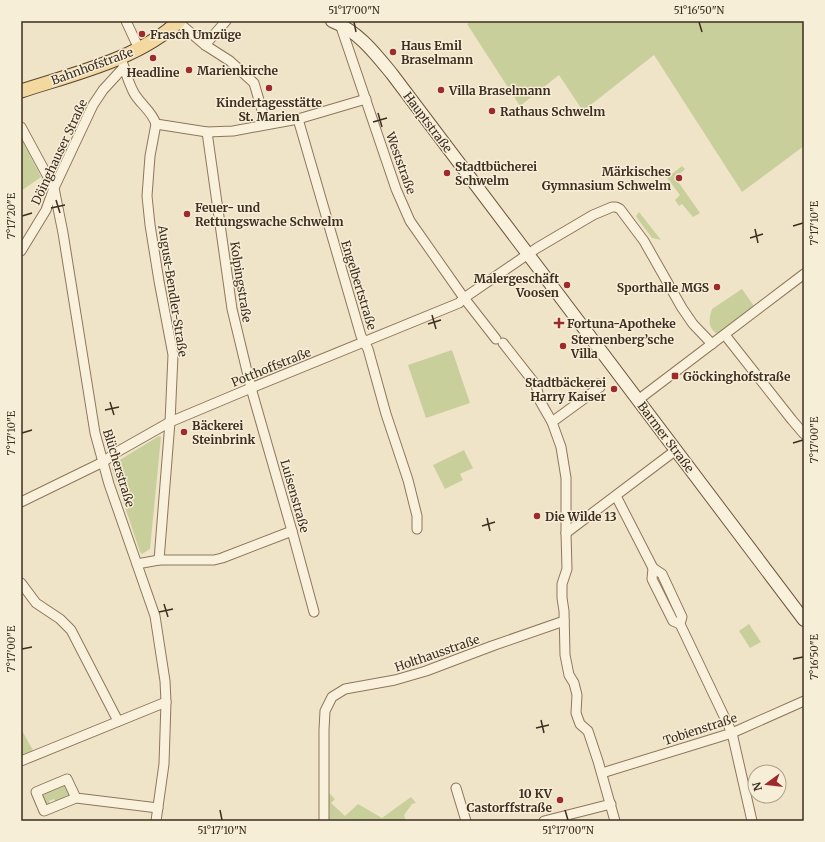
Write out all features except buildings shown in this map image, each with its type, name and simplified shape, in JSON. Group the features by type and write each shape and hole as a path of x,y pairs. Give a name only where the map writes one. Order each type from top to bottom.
{"main road":[{"name":"Bahnhofstraße","path":"21,91 122,62 139,49 165,34 179,21"}],"street":[{"path":"126,21 139,49"},
{"path":"179,21 205,45 230,61 254,83 266,124"},
{"path":"205,45 226,21"},
{"name":"Weststraße","path":"336,23 366,99 396,189 410,221 464,298 536,385 540,401 552,422 561,447 566,471 567,569 562,584 565,655 569,675 574,683 577,695 576,713 580,724 588,731 602,773 615,821"},
{"name":"Hauptstraße","path":"336,23 364,41 388,68 528,254"},
{"path":"122,62 135,94 154,116 156,124 207,132 233,131 298,119 366,99"},
{"name":"Döinghauser Straße","path":"21,250 46,210 54,188 93,105 122,62"},
{"name":"Engelbertstraße","path":"298,119 361,336 368,349 386,414 408,480 417,516 417,529"},
{"name":"August-Bendler-Straße","path":"156,124 150,156 147,196 157,274 173,355 170,422 159,560"},
{"name":"Blücherstraße","path":"21,127 54,188 63,232 95,433 103,462 154,616 165,681 166,702 164,764 156,821"},
{"name":"Kolpingstraße","path":"207,132 232,309 251,388"},
{"name":"Potthoffstraße","path":"21,502 103,462 116,452 170,422 459,302 528,254 593,215 612,207 620,209 644,241 682,308 693,324 712,344"},
{"name":"Barmer Straße","path":"528,254 804,620"},
{"path":"638,400 804,274"},
{"path":"725,335 804,434"},
{"path":"552,422 600,388 598,384"},
{"name":"Luisenstraße","path":"251,388 314,612"},
{"path":"566,533 676,450"},
{"path":"616,496 653,568 652,579 661,598 673,621 680,624 732,733 752,821"},
{"path":"137,564 159,560 214,560 292,531"},
{"path":"21,583 36,603 60,619 71,630 118,721"},
{"name":"Holthausstraße","path":"324,821 325,710 332,697 345,689 409,677 564,621"},
{"name":"Tobienstraße","path":"602,773 732,733 804,701"},
{"path":"21,761 166,702"},
{"path":"456,788 466,821"},
{"path":"76,798 158,808"},
{"path":"544,821 611,804"}],"green space":[{"path":"471,21 804,21 804,146 742,192 654,55 583,111 559,75 520,106 467,24"},
{"path":"23,142 41,177 21,191 21,143"},
{"path":"682,166 685,169 679,175 679,183 700,213 693,217 682,204 679,206 675,200 680,195 667,178"},
{"path":"639,212 661,240 652,238 636,216"},
{"path":"742,289 754,306 718,334 714,332 710,326 712,309"},
{"path":"452,350 470,403 426,418 408,365"},
{"path":"159,436 161,437 150,549 142,554 140,552 112,468 118,461"},
{"path":"464,450 473,468 460,474 463,480 445,489 433,465"},
{"path":"749,624 761,642 750,648 739,631"},
{"path":"21,729 34,752 21,758"},
{"path":"61,784 66,785 72,796 56,804 54,799 49,801 51,806 46,806 41,794"},
{"path":"328,792 335,799 331,803 345,816 358,804 382,818 411,797 416,803 412,804 404,815 406,821 329,819"}],"place":[{"name":"Frasch Umzüge","path":"142,34"},
{"name":"Haus Emil Braselmann","path":"393,52"},
{"name":"Headline","path":"153,58"},
{"name":"Marienkirche","path":"189,70"},
{"name":"Kindertagesstätte St. Marien","path":"269,88"},
{"name":"Villa Braselmann","path":"441,90"},
{"name":"Rathaus Schwelm","path":"492,111"},
{"name":"Stadtbücherei Schwelm","path":"447,173"},
{"name":"Märkisches Gymnasium Schwelm","path":"679,178"},
{"name":"Feuer- und Rettungswache Schwelm","path":"187,214"},
{"name":"Malergeschäft Voosen","path":"567,285"},
{"name":"Sporthalle MGS","path":"717,287"},
{"name":"Fortuna-Apotheke","path":"559,323"},
{"name":"Sternenberg’sche Villa","path":"563,346"},
{"name":"Göckinghofstraße","path":"675,376"},
{"name":"Stadtbäckerei Harry Kaiser","path":"614,389"},
{"name":"Bäckerei Steinbrink","path":"184,432"},
{"name":"Die Wilde 13","path":"537,516"},
{"name":"10 KV Castorffstraße","path":"560,800"}]}
